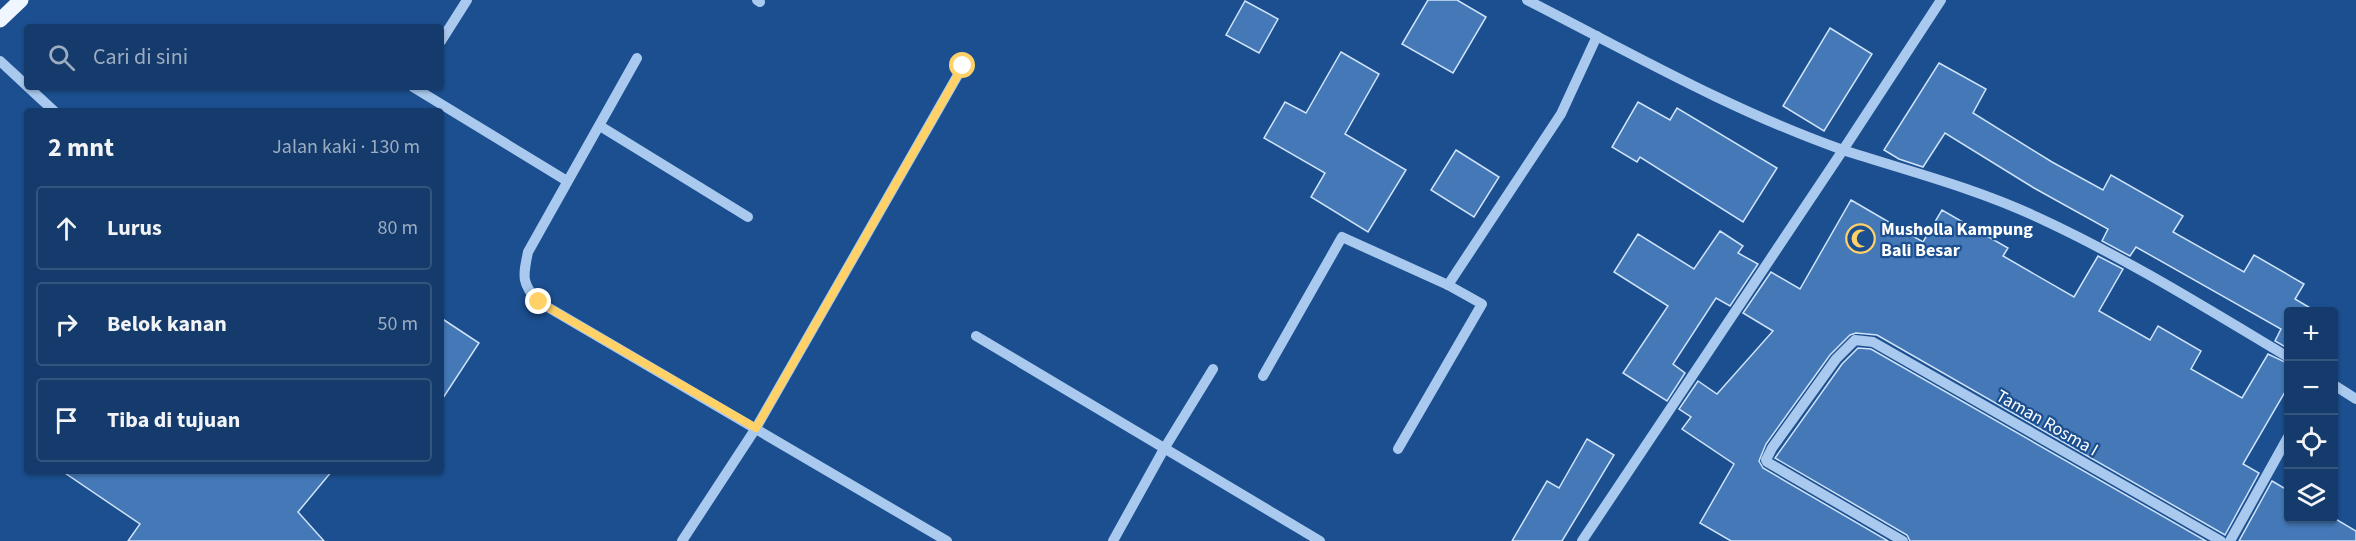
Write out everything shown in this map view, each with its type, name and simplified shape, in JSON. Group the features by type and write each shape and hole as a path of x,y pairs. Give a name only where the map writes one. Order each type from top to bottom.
{"main road":[{"path":"0,20 21,0"}],"street":[{"path":"444,35 467,0"},
{"path":"1527,0 1738,109 1791,132 1980,193 2037,217 2129,264 2284,354"},
{"path":"1582,541 1941,0"},
{"path":"1448,285 1562,114 1597,36"},
{"path":"637,58 528,252 524,272 527,290 539,302 947,541"},
{"path":"0,61 24,84"},
{"path":"681,541 756,428 963,66"},
{"path":"30,90 51,108"},
{"path":"418,90 567,181"},
{"path":"600,126 748,217"},
{"path":"1263,376 1342,237 1448,285 1482,304 1398,449"},
{"path":"976,336 1320,541"},
{"name":"Taman Rosma I","path":"1903,541 1766,460 1772,448 1836,359 1854,340 1872,342 2221,541"},
{"path":"1113,541 1164,449 1213,369"},
{"path":"2338,388 2356,399"},
{"path":"2230,541 2284,446"}],"building":[{"path":"1428,0 1457,0 1486,17 1453,73 1402,44"},
{"path":"1245,1 1278,19 1259,53 1226,35"},
{"path":"1830,28 1872,54 1824,131 1783,106"},
{"path":"1341,52 1379,74 1345,134 1406,170 1368,232 1311,197 1325,173 1264,138 1285,102 1306,113"},
{"path":"1939,63 1986,89 1973,113 2052,162 2103,190 2111,175 2183,216 2173,232 2244,272 2254,255 2304,284 2295,299 2309,307 2284,307 2284,346 2275,341 2281,329 2136,247 2130,256 2102,241 2108,229 2034,188 1945,133 1923,167 1899,159 1884,150"},
{"path":"1638,102 1670,120 1677,108 1777,168 1743,222 1640,157 1637,162 1612,147"},
{"path":"1456,150 1499,177 1474,217 1431,190"},
{"path":"1851,200 1923,242 1942,210 2008,248 2003,256 2074,297 2098,256 2123,269 2099,311 2150,340 2158,326 2201,351 2191,369 2242,398 2268,354 2284,362 2284,394 2243,464 2259,473 2225,535 1877,335 1856,333 1850,335 1830,355 1766,444 1759,461 1763,468 1888,541 1731,541 1700,523 1734,464 1682,429 1691,417 1679,409 1698,381 1717,394 1773,331 1743,313 1771,272 1800,289"},
{"path":"1720,231 1743,246 1738,253 1758,264 1730,306 1716,298 1673,364 1685,373 1667,401 1623,373 1668,306 1614,272 1638,234 1694,269"},
{"path":"444,320 479,343 444,396"},
{"path":"1858,348 1871,349 2206,541 1910,541 1907,535 1775,458 1842,364"},
{"path":"1587,439 1614,455 1562,541 1512,541 1547,481 1559,488"},
{"path":"66,474 330,474 298,512 324,541 128,541 140,524"},
{"path":"2272,481 2284,488 2284,523 2338,523 2338,520 2356,531 2356,541 2239,541"}],"place":[{"name":"Musholla Kampung Bali Besar","path":"1860,239"}],"route":[{"path":"539,302 756,428 963,66"}]}
